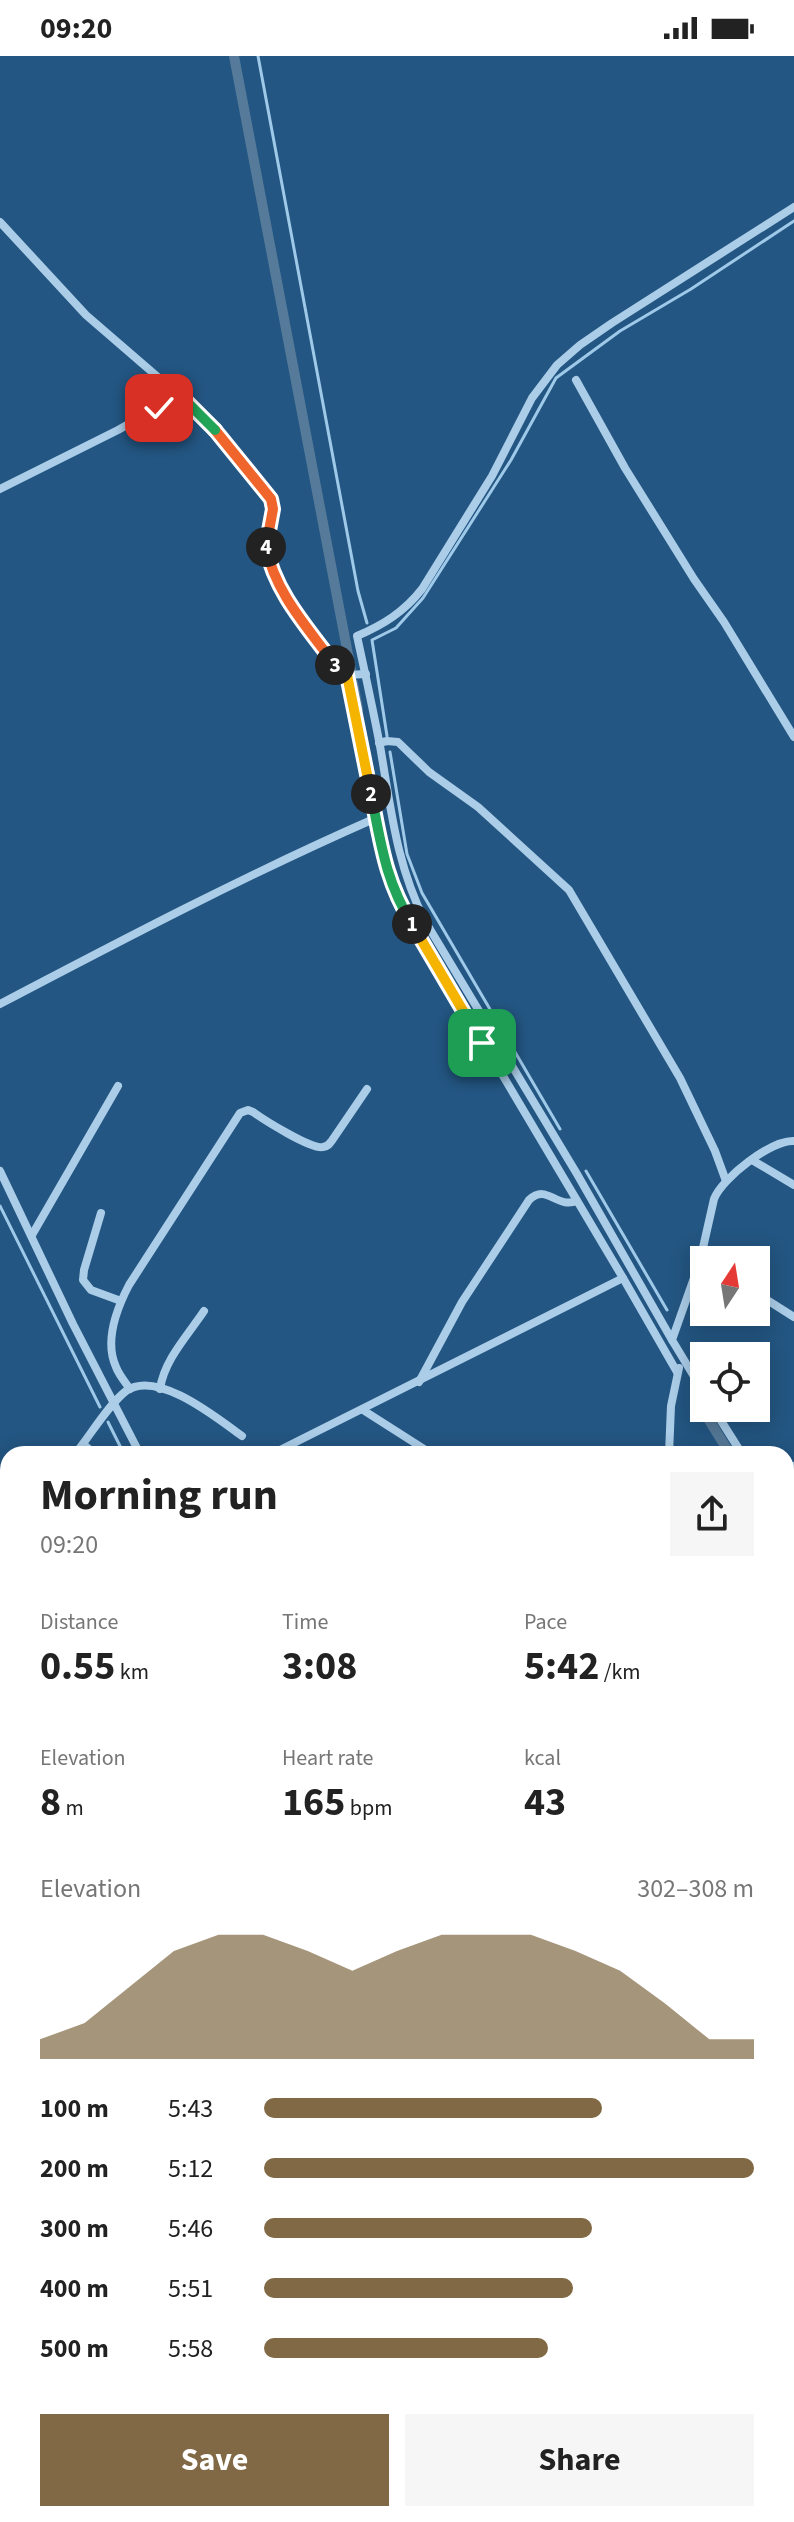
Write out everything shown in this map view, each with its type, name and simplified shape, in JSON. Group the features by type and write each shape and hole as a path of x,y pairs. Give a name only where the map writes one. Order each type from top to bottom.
{"street":[{"path":"690,1370 418,906 400,860 357,636 391,619 422,589 492,476 532,398 557,365 612,323 794,207"},
{"path":"0,222 86,315 180,395 212,427 271,499 273,509 266,543 279,586 337,668 347,675 366,674"},
{"path":"576,380 625,468 794,737"},
{"path":"0,489 180,395"},
{"path":"347,675 387,873 402,908 677,1372"},
{"path":"379,743 398,742 429,772 483,811 569,890 680,1078 726,1181"},
{"path":"0,1004 161,921 376,818"},
{"path":"32,1235 118,1086"},
{"path":"130,1389 117,1370 112,1354 114,1327 121,1301 240,1113 253,1112 307,1144 321,1148 333,1139 367,1089"},
{"path":"705,1246 712,1205 718,1190 752,1160 783,1142 794,1141"},
{"path":"752,1160 794,1185"},
{"path":"0,1171 73,1324 136,1446"},
{"path":"419,1382 462,1302 529,1200 541,1193 564,1204 577,1201"},
{"path":"101,1213 83,1280 91,1290 121,1301"},
{"path":"289,1446 623,1278"},
{"path":"672,1340 690,1293"},
{"path":"770,1302 794,1317"},
{"path":"160,1389 170,1362 204,1311"},
{"path":"669,1446 671,1406 677,1372 683,1358"},
{"path":"85,1446 83,1444 103,1416 124,1392 140,1385 193,1401 242,1436"},
{"path":"363,1410 419,1446"},
{"path":"722,1422 737,1446"}],"waterway":[{"path":"234,56 351,670"},
{"path":"258,56 358,591 367,623"},
{"path":"387,736 372,640 396,628 423,598 511,460 556,378 620,331 691,289 794,221"},
{"path":"353,683 358,709"},
{"path":"390,752 407,854 422,893 560,1129"},
{"path":"586,1171 667,1310"},
{"path":"0,1206 100,1407"},
{"path":"108,1422 120,1446"},
{"path":"710,1422 725,1446"}],"route":[{"path":"159,408 180,395 212,427 271,499 273,509 266,543 279,586 340,672 347,675 384,862 395,894 482,1043"}]}
